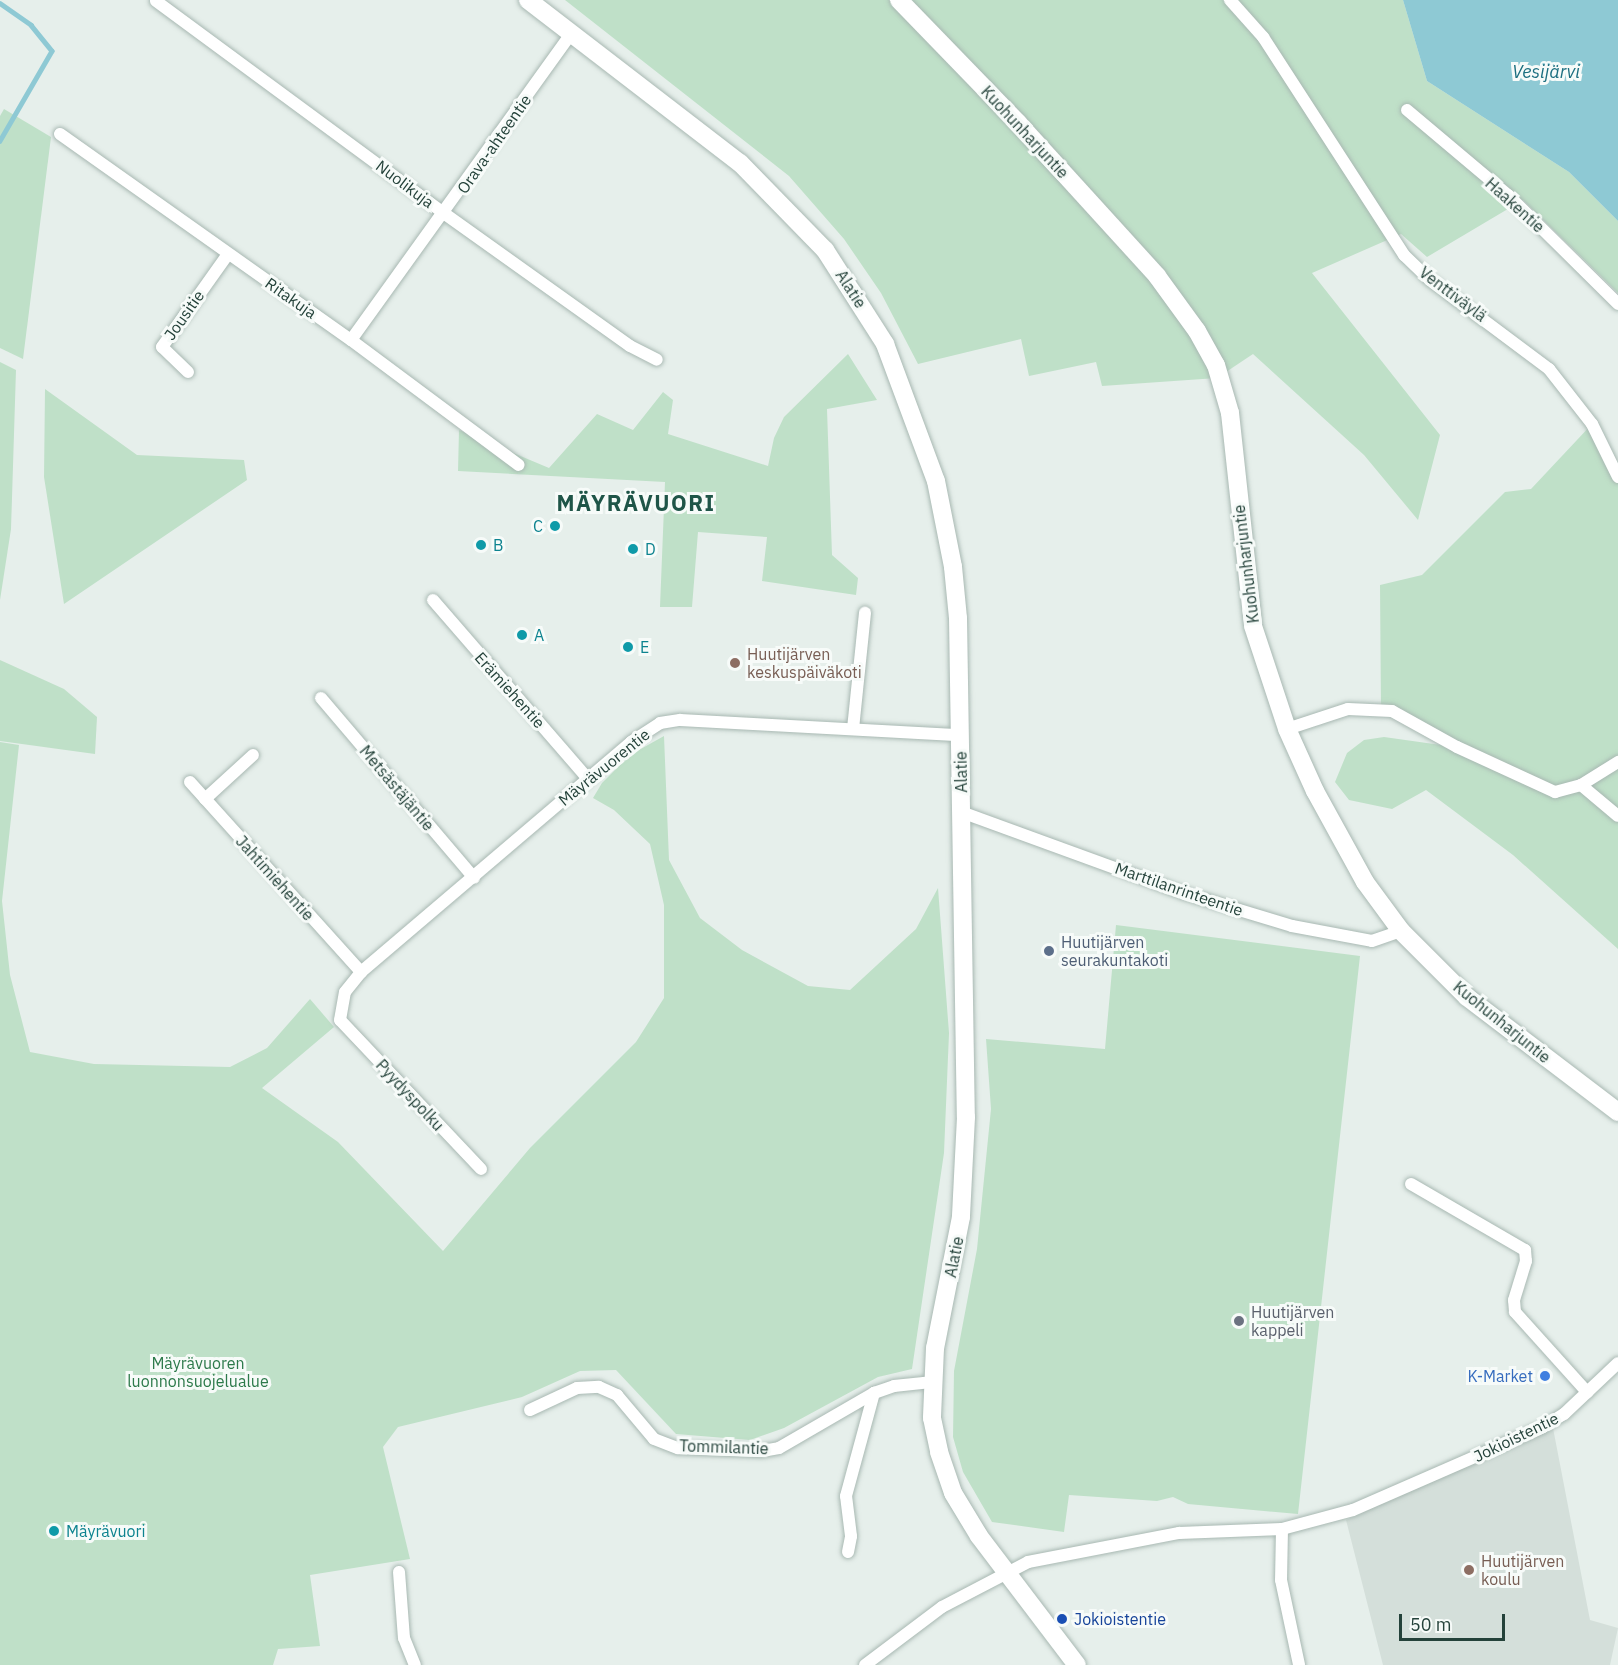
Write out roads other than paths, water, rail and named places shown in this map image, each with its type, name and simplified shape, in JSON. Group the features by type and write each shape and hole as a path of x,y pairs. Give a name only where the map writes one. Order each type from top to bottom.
{"street":[{"name":"Alatie","path":"528,0 740,163 791,211 825,250 885,344 936,481 953,567 958,618 964,1179 955,1256 931,1382 939,1452 953,1493 980,1536 1077,1665"},
{"name":"Kuohunharjuntie","path":"899,0 1018,123 1157,276 1197,331 1216,365 1230,412 1253,626 1287,729 1331,822 1365,882 1401,931 1467,997 1618,1112"},
{"name":"Venttiväylä","path":"1230,0 1263,38 1404,255 1430,280 1549,369 1592,424 1618,477"},
{"name":"Nuolikuja","path":"156,1 445,214 630,346 657,360"},
{"name":"Orava-ahteentie","path":"351,340 445,214 572,33"},
{"name":"Haakentie","path":"1407,110 1508,195 1618,304"},
{"name":"Ritakuja","path":"60,134 351,340 519,465"},
{"name":"Jousitie","path":"188,372 162,347 228,254"},
{"name":"Erämiehentie","path":"433,600 588,779"},
{"path":"853,729 865,613"},
{"name":"Metsästäjäntie","path":"321,698 474,878"},
{"path":"1287,729 1348,709 1392,711 1457,747 1555,792 1581,785 1618,762"},
{"name":"Mäyrävuorentie","path":"340,1020 345,992 362,972 631,741 660,723 680,720 960,735"},
{"path":"205,799 253,755"},
{"name":"Jahtimiehentie","path":"190,782 362,972"},
{"path":"1581,785 1618,816"},
{"name":"Marttilanrinteentie","path":"961,812 976,814 1182,893 1292,926 1372,941 1401,931"},
{"name":"Pyydyspolku","path":"340,1020 481,1169"},
{"path":"1411,1184 1525,1250 1526,1261 1514,1300 1515,1312 1587,1392"},
{"name":"Jokioistentie","path":"866,1665 942,1607 1028,1562 1179,1533 1282,1530 1353,1510 1543,1427 1587,1392 1618,1363"},
{"name":"Tommilantie","path":"530,1410 577,1388 598,1387 617,1395 654,1439 678,1448 762,1452 779,1448 874,1393 894,1386 931,1382"},
{"path":"848,1552 851,1536 846,1496 874,1393"},
{"path":"1282,1530 1281,1580 1299,1665"},
{"path":"399,1572 404,1638 416,1665"}],"water":[{"name":"Vesijärvi","path":"1403,0 1618,0 1618,221 1569,172 1427,81"}],"waterway":[{"path":"0,3 31,25 52,51 0,141"}],"place":[{"name":"C","path":"555,526"},
{"name":"B","path":"481,545"},
{"name":"D","path":"633,549"},
{"name":"A","path":"522,635"},
{"name":"E","path":"628,647"},
{"name":"Huutijärven keskuspäiväkoti","path":"735,663"},
{"name":"Huutijärven seurakuntakoti","path":"1049,951"},
{"name":"Huutijärven kappeli","path":"1239,1321"},
{"name":"K-Market","path":"1545,1376"},
{"name":"Mäyrävuori","path":"54,1531"},
{"name":"Huutijärven koulu","path":"1469,1570"},
{"name":"Jokioistentie","path":"1062,1619"}],"district":[{"name":"MÄYRÄVUORI","path":"636,503"}],"park label":[{"name":"Mäyrävuoren luonnonsuojelualue","path":"198,1372"}]}
